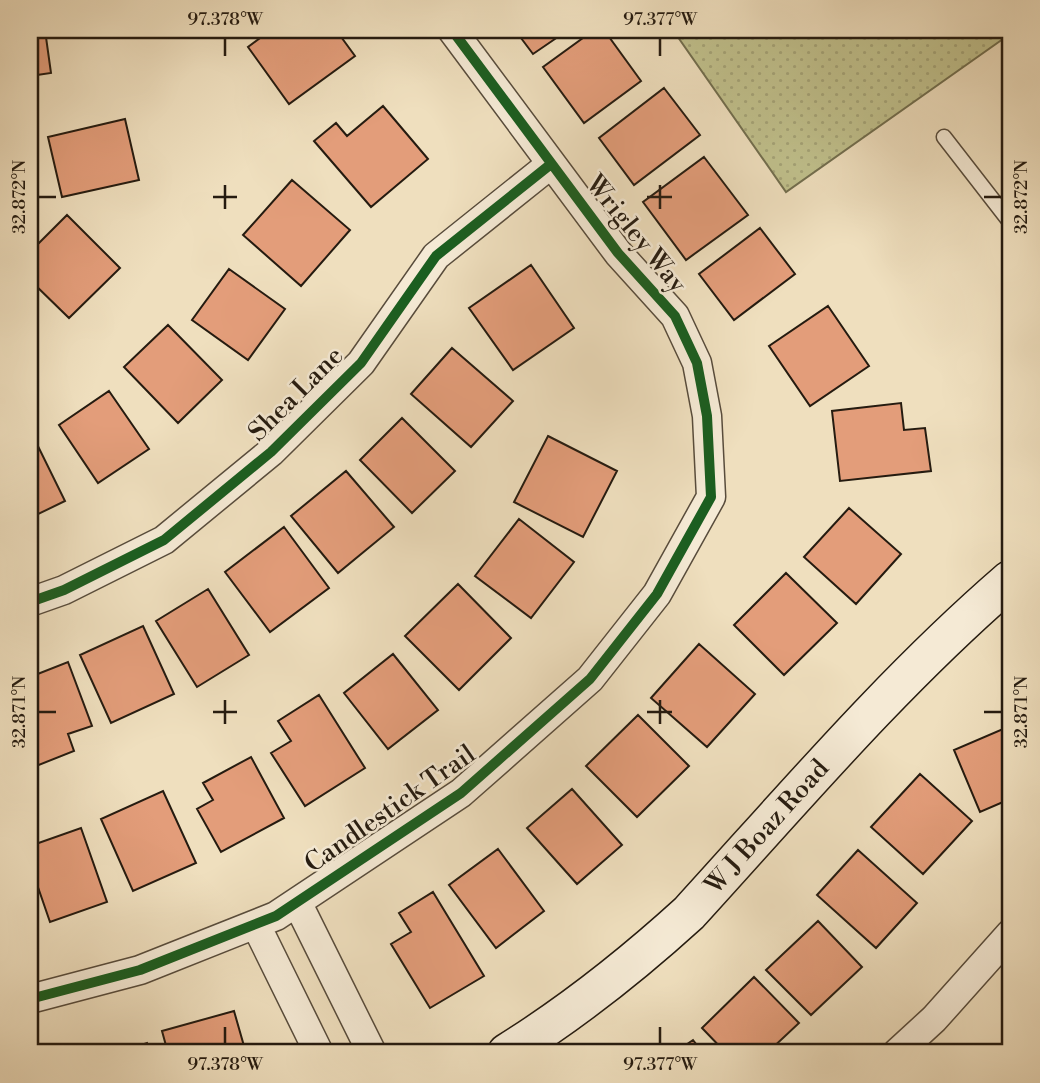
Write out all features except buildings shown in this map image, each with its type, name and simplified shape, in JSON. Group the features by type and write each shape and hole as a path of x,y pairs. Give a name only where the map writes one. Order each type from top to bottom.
{"main road":[{"name":"W J Boaz Road","path":"507,1053 570,1010 653,946 689,913 928,653 1010,580"}],"street":[{"name":"Wrigley Way","path":"452,30 618,253 675,316 697,363 707,416 711,497"},
{"name":"Shea Lane","path":"30,602 64,590 164,540 271,452 361,363 436,256 551,164"},
{"name":"Candlestick Trail","path":"30,999 141,970 256,925 297,902 461,793 590,679 657,594 711,497"},
{"path":"297,902 372,1053"},
{"path":"256,925 319,1053"},
{"path":"897,1053 934,1018 1010,934"}],"lane":[{"path":"944,137 1010,222"}],"green space":[{"path":"673,30 1010,30 1010,34 786,192"}],"cycle path":[{"path":"30,999 140,970 276,916 461,793 590,679 657,594 711,497 707,416 697,363 675,316 618,253 452,30"},
{"path":"30,602 64,590 164,540 271,452 361,363 436,256 551,164"}]}
